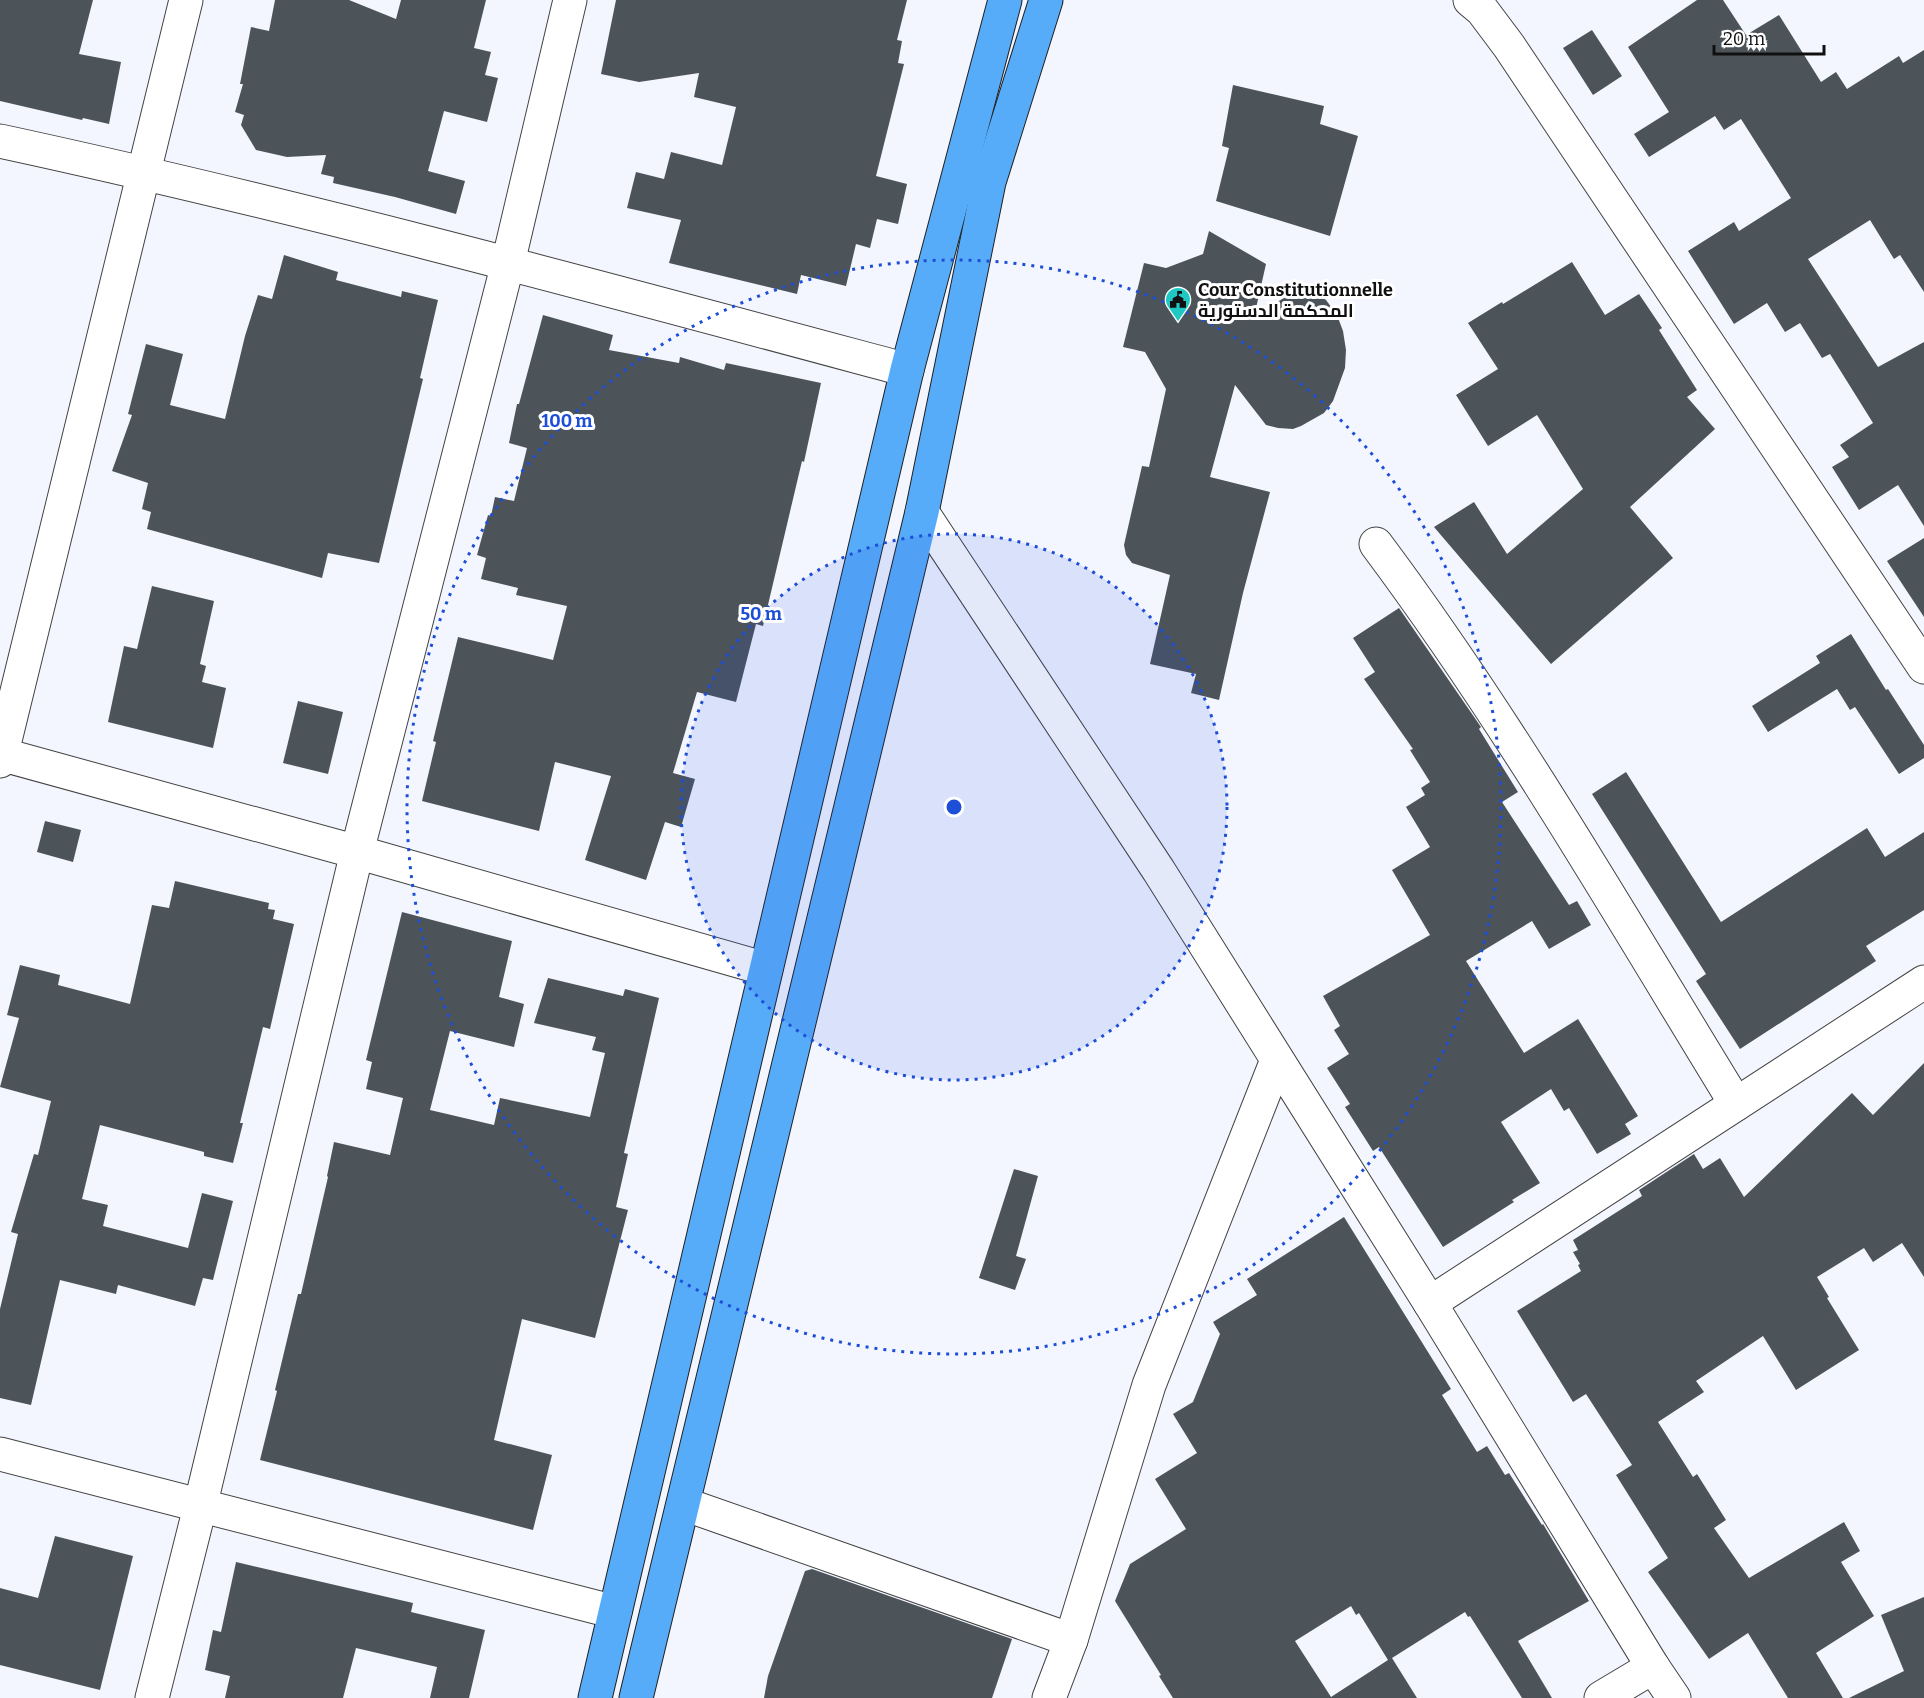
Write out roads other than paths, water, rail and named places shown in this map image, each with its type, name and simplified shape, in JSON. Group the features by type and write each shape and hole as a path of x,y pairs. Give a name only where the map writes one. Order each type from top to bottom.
{"highway":[{"path":"595,1698 908,370 1005,0"},
{"path":"636,1698 922,512 989,182 1046,0"}],"street":[{"path":"186,0 1,757 357,852 766,969"},
{"path":"152,1698 357,852 508,263 570,0"},
{"path":"1470,0 1482,10 1509,46 1924,667"},
{"path":"0,141 144,172 508,263 908,370"},
{"path":"922,512 1159,871 1674,1698"},
{"path":"1376,544 1420,603 1475,685 1572,836 1736,1104"},
{"path":"1430,1304 1924,982"},
{"path":"1049,1698 1071,1640 1149,1385 1277,1060"},
{"path":"0,1454 615,1612"},
{"path":"684,1504 1071,1640"},
{"path":"1601,1698 1653,1667"}],"place":[{"name":"Cour Constitutionnelle المحكمة الدستورية","path":"1178,323"}]}
